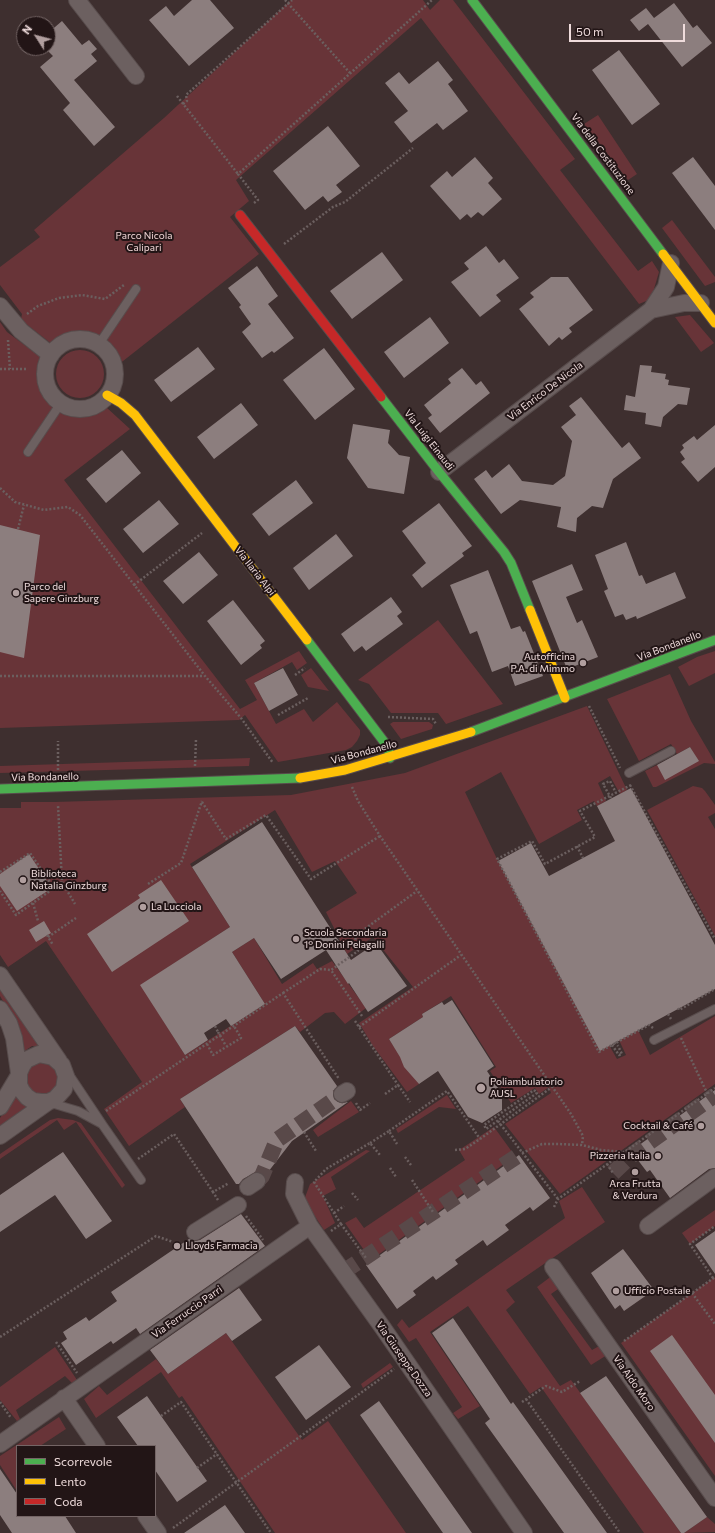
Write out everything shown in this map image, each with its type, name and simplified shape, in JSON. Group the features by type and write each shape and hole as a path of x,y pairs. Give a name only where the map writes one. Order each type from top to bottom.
{"street":[{"path":"78,0 136,76"},
{"name":"Via della Costituzione","path":"472,0 715,323"},
{"name":"Via Luigi Einaudi","path":"240,215 439,472 504,552 511,563 565,698"},
{"name":"Via Enrico De Nicola","path":"439,472 651,310 666,287 671,263"},
{"name":"Via Enrico De Nicola","path":"651,310 684,303 701,304"},
{"path":"0,306 21,331 51,355"},
{"path":"78,339 89,340 99,344 106,350 111,358 114,368 115,377 112,387 107,395 98,404 85,408 73,408 61,403 52,396 47,386 45,376 46,365 51,355 58,347 67,341 78,339"},
{"name":"Via Ilaria Alpi","path":"107,395 121,403 135,415 373,726 388,747 390,758"},
{"name":"Via Bondanello","path":"0,789 284,780 304,778 345,770 458,737 565,698 715,640"},
{"path":"0,975 62,1065 66,1076 64,1089 55,1099 48,1102 0,1136"},
{"path":"0,1009 9,1022 14,1038 19,1085 22,1091 33,1101 48,1102"},
{"path":"0,1107 26,1060 39,1054 54,1057 62,1065"},
{"path":"648,1226 715,1177"},
{"name":"Via Giuseppe Dozza","path":"295,1182 294,1194 310,1226 383,1328 524,1533"},
{"path":"195,1232 238,1205"},
{"name":"Via Ferruccio Parri","path":"0,1444 310,1226"},
{"name":"Via Aldo Moro","path":"553,1267 715,1498"},
{"path":"64,1398 96,1445"},
{"path":"147,1517 164,1531"}],"lane":[{"path":"99,344 136,289"},
{"path":"28,452 61,403"},
{"path":"629,773 671,751"},
{"path":"654,1040 715,1009"},
{"path":"62,1065 141,1180"},
{"path":"48,1102 78,1111 102,1124"}],"path":[{"path":"285,0 350,73"},
{"path":"183,104 187,101 186,96 292,0"},
{"path":"238,174 432,0"},
{"path":"177,96 258,200 240,215"},
{"path":"271,254 333,207 345,202 413,148"},
{"path":"10,369 7,332 20,317 38,306 59,298 82,295 105,300 130,282"},
{"path":"0,369 27,369"},
{"path":"0,488 15,502 44,510 68,507 80,515 205,676 241,718 276,768"},
{"path":"18,529 24,505"},
{"path":"134,585 203,532"},
{"path":"295,675 310,665"},
{"path":"0,676 205,676"},
{"path":"278,715 308,698"},
{"path":"587,701 621,770"},
{"path":"383,717 433,719 440,730"},
{"path":"195,772 196,739"},
{"path":"58,741 58,777"},
{"path":"345,770 358,801 380,836 571,1114 583,1136 582,1145"},
{"path":"611,797 603,784 610,781 616,793"},
{"path":"659,1025 653,1028 649,1025 599,1052 497,859 532,841 545,864 595,837 580,811 611,797 629,785 715,939"},
{"path":"148,884 180,863 204,794"},
{"path":"58,799 62,882 76,904"},
{"path":"202,802 226,839 266,815 311,879 380,836"},
{"path":"577,846 583,858"},
{"path":"0,872 30,853 54,888"},
{"path":"0,891 16,915 62,882"},
{"path":"105,1112 320,969 331,970 358,951 355,936 417,891"},
{"path":"33,903 38,921"},
{"path":"53,945 48,936 76,918"},
{"path":"359,1027 461,955"},
{"path":"331,970 362,1016"},
{"path":"678,1008 679,1010 715,989"},
{"path":"284,993 345,1093"},
{"path":"665,1022 671,1018 668,1014"},
{"path":"355,1021 410,1102"},
{"path":"215,1026 226,1046"},
{"path":"207,1044 213,1056 226,1046 241,1038 234,1026"},
{"path":"676,1029 708,1094"},
{"path":"612,1045 620,1055 622,1054 615,1042"},
{"path":"385,1094 398,1085"},
{"path":"455,1150 466,1149 552,1087"},
{"path":"554,1207 558,1199 715,1088"},
{"path":"534,1090 537,1093 498,1121 486,1129 484,1125 494,1116 534,1090"},
{"path":"366,1258 341,1224 314,1182 326,1169 389,1131 447,1092 480,1139"},
{"path":"498,1121 558,1199"},
{"path":"389,1131 397,1144"},
{"path":"304,1132 316,1151"},
{"path":"137,1159 174,1134 219,1202"},
{"path":"370,1143 380,1155"},
{"path":"522,1153 542,1144 582,1145 601,1150 624,1152"},
{"path":"406,1158 411,1165"},
{"path":"608,1164 613,1173"},
{"path":"390,1168 396,1177"},
{"path":"412,1180 434,1212"},
{"path":"213,1192 229,1183"},
{"path":"352,1193 358,1200"},
{"path":"238,1205 267,1244"},
{"path":"334,1213 344,1206"},
{"path":"327,1233 341,1224"},
{"path":"611,1350 714,1277 690,1244 715,1226"},
{"path":"0,1337 156,1236 173,1242"},
{"path":"692,1293 715,1324"},
{"path":"56,1342 81,1378"},
{"path":"164,1531 236,1482 397,1367"},
{"path":"522,1402 546,1386 562,1392 580,1381"},
{"path":"526,1399 620,1533"},
{"path":"0,1402 13,1421"},
{"path":"161,1416 181,1402 271,1533"},
{"path":"197,1468 217,1454"}],"green space":[{"name":"Parco Nicola Calipari","path":"291,0 423,0 430,10 440,0 453,0 575,159 560,170 638,271 652,261 659,272 651,299 639,304 421,18 236,180 249,201 230,217 259,254 118,365 116,356 110,346 95,335 83,333 72,334 59,338 53,345 25,323 21,319 22,314 0,285 0,267 40,237 34,230 164,118"},
{"path":"598,115 637,174 628,180 584,124"},
{"path":"672,220 715,277 715,282 705,286 662,228"},
{"path":"690,315 714,343 701,352 675,317"},
{"path":"0,322 7,332 42,358 38,376 44,392 52,404 66,412 87,415 106,407 130,429 64,480 240,709 257,700 245,680 299,651 307,663 297,670 292,662 254,683 276,724 304,709 313,722 337,702 360,730 360,735 352,747 346,750 278,762 245,715 239,720 0,728"},
{"path":"75,350 85,350 97,357 104,369 104,379 97,391 85,398 75,398 67,394 60,387 56,379 56,369 60,361 67,354"},
{"path":"438,620 503,704 446,724 438,713 391,713 369,684 358,680"},
{"path":"715,651 715,673 689,686 678,667 697,657"},
{"path":"311,668 329,691 308,687 301,675"},
{"path":"670,674 691,721 715,764 704,763 656,787 653,787 645,771 657,765 698,761 690,747 677,754 671,744 639,761 607,699"},
{"path":"587,706 627,790 620,794 610,776 598,783 606,801 597,806 594,801 577,810 582,820 539,844 501,772 465,792 498,861 600,1050 609,1045 617,1059 626,1055 619,1040 638,1030 650,1055 715,1016 715,1084 560,1194 505,1124 551,1093 549,1087 539,1094 535,1088 511,1103 490,1071 496,1067 451,996 422,1014 423,1017 389,1039 419,1084 407,1092 373,1046 359,1023 413,987 373,937 347,954 326,912 357,893 335,861 312,872 275,810 190,864 230,927 141,985 185,1055 265,1004 232,952 254,938 282,984 313,963 317,969 332,961 366,1008 345,1024 334,1012 325,1013 300,1032 295,1026 180,1099 185,1107 129,1146 104,1109 142,1082 46,941 8,967 0,955 0,808 21,808 21,802 291,795 405,773"},
{"path":"393,722 429,722 433,725 432,729 401,739 390,724"},
{"path":"250,758 249,766 0,773 0,766"},
{"path":"693,786 702,788 715,805 715,813 708,817 715,829 715,936 647,810"},
{"path":"0,987 42,1047 32,1046 23,1052 19,1028 0,996"},
{"path":"39,1062 45,1062 54,1066 58,1078 54,1090 45,1094 39,1094 30,1090 26,1081 26,1075 30,1066"},
{"path":"16,1094 32,1106 0,1127 0,1118"},
{"path":"447,1095 456,1109 439,1107 398,1133 396,1129"},
{"path":"351,1101 359,1112 318,1137 313,1130"},
{"path":"58,1118 73,1120 81,1123 125,1185 122,1188 76,1122 64,1130 57,1120 0,1159 0,1154 50,1120"},
{"path":"494,1127 515,1156 371,1260 345,1223 356,1217 364,1228 465,1160 459,1150"},
{"path":"366,1150 370,1151 331,1177 336,1189 323,1196 335,1223 324,1230 304,1200 310,1184"},
{"path":"582,1187 605,1222 506,1290 515,1302 506,1310 560,1386 571,1380 681,1533 644,1533 541,1387 530,1394 468,1306 430,1332 480,1406 458,1419 453,1413 462,1407 416,1338 409,1342 397,1325 402,1319 409,1328 565,1218 559,1201"},
{"path":"715,1210 715,1226 690,1244 682,1233"},
{"path":"553,1275 561,1287 551,1294 592,1350 601,1345 607,1355 591,1365 537,1287"},
{"path":"715,1277 715,1476 621,1343"},
{"path":"226,1333 302,1440 328,1421 406,1533 275,1533 182,1396 179,1398 161,1372 96,1418 84,1399 99,1386 107,1395 156,1359 168,1374"},
{"path":"55,1347 77,1380 72,1383 65,1376 16,1410 20,1419 17,1421 0,1400 0,1387"},
{"path":"390,1363 393,1367 363,1388 361,1384"},
{"path":"59,1417 66,1429 42,1445 17,1445"},
{"path":"16,1445 16,1489 0,1465 0,1456"},
{"path":"707,1517 715,1524 715,1532 684,1533"}],"building":[{"path":"192,0 210,0 234,28 189,66 149,20 166,6 174,16"},
{"path":"674,3 693,28 697,25 712,43 682,67 648,24 639,31 630,20 646,8 654,18"},
{"path":"62,21 82,45 89,40 97,49 91,54 97,61 74,80 115,127 94,146 63,110 70,103 40,67 53,56 56,56 56,26"},
{"path":"619,50 660,104 632,125 592,70"},
{"path":"438,61 453,80 448,84 468,111 443,130 437,123 411,143 394,122 408,111 385,83 399,72 409,84"},
{"path":"328,126 360,166 336,185 342,192 328,202 323,196 305,210 273,171"},
{"path":"475,157 493,178 488,183 502,199 483,216 478,212 471,218 467,214 460,220 430,186 447,171 452,177"},
{"path":"693,157 715,186 715,230 672,173"},
{"path":"486,246 499,263 504,259 519,278 496,295 501,301 480,317 451,282 469,269 464,263"},
{"path":"382,252 403,280 352,319 330,291"},
{"path":"257,266 278,296 268,304 294,338 274,353 272,351 262,358 242,332 251,324 239,307 241,305 228,288"},
{"path":"551,277 568,277 593,310 569,328 572,332 562,340 559,337 549,346 519,309 534,297 530,293"},
{"path":"430,317 449,343 404,378 384,352"},
{"path":"198,347 215,369 171,402 154,380"},
{"path":"324,348 355,389 315,420 283,380"},
{"path":"640,365 652,366 651,372 666,374 665,379 669,380 668,385 690,388 687,405 678,404 663,417 661,427 645,424 646,413 624,410 626,395 635,397"},
{"path":"462,368 476,385 481,381 490,393 440,433 428,418 432,415 424,405 451,383 448,379"},
{"path":"581,397 622,448 629,442 641,458 613,479 603,508 592,506 577,518 576,532 557,527 561,507 520,500 501,514 474,479 486,470 492,478 509,464 522,481 553,485 565,476 572,441 561,427 576,415 569,406"},
{"path":"241,403 258,425 214,459 197,437"},
{"path":"353,424 390,430 388,443 399,455 410,457 404,494 368,488 347,458"},
{"path":"715,425 715,467 698,482 681,462 685,459 680,452 684,448 682,445 694,436 697,440"},
{"path":"122,450 141,473 106,503 86,479"},
{"path":"296,480 313,503 269,536 252,514"},
{"path":"159,500 179,524 143,553 123,529"},
{"path":"439,503 472,546 462,553 464,556 422,588 412,575 426,563 402,531"},
{"name":"Parco del Sapere Ginzburg","path":"0,525 40,535 24,658 0,652"},
{"path":"336,534 353,556 309,590 293,568"},
{"path":"626,542 639,576 642,575 646,584 675,572 686,598 637,619 636,616 626,620 623,614 615,617 604,591 608,589 595,555"},
{"path":"199,552 218,575 183,604 163,581"},
{"path":"572,564 583,590 566,597 577,623 582,620 598,657 567,669 532,581"},
{"path":"488,570 511,629 520,626 523,632 525,631 543,676 515,686 508,666 492,672 477,631 470,634 450,585"},
{"path":"391,597 402,612 397,616 403,624 366,651 362,646 354,652 341,634"},
{"path":"233,600 265,641 260,645 262,648 241,665 207,621"},
{"path":"283,668 298,695 269,711 254,683"},
{"path":"690,747 699,761 665,780 657,765"},
{"path":"631,788 715,945 715,989 600,1051 498,861 531,843 549,876 615,841 597,806"},
{"name":"Scuola Secondaria 1° Donini Pelagalli","path":"262,822 351,960 376,943 407,986 368,1012 326,950 281,979 254,938 232,952 265,1004 231,1026 226,1019 204,1033 208,1040 185,1055 140,985 230,927 192,867"},
{"name":"Biblioteca Natalia Ginzburg","path":"29,854 52,888 17,911 0,886 0,874"},
{"path":"161,880 189,921 112,972 87,934 140,898 138,895"},
{"path":"44,921 51,933 36,942 29,930"},
{"path":"452,1000 494,1066 487,1071 502,1094 502,1110 482,1123 468,1117 438,1071 419,1084 404,1067 389,1039 423,1017 422,1014 442,1002 444,1005"},
{"path":"295,1026 337,1086 333,1094 334,1099 342,1103 348,1102 292,1141 265,1176 262,1173 256,1172 243,1179 239,1184 236,1184 180,1099"},
{"path":"715,1090 715,1168 709,1169 670,1198 650,1170 647,1172 631,1151"},
{"path":"63,1152 112,1221 86,1239 55,1195 0,1232 0,1195"},
{"path":"519,1155 550,1198 533,1211 530,1207 505,1225 509,1230 487,1246 483,1240 455,1260 458,1264 436,1280 433,1276 413,1291 416,1295 397,1309 366,1265"},
{"path":"241,1214 265,1246 140,1334 136,1328 113,1344 111,1341 76,1365 61,1343 67,1339 63,1332 86,1317 89,1321 117,1301 111,1292 189,1239 195,1241 200,1240"},
{"path":"715,1231 715,1274 695,1245"},
{"path":"623,1249 654,1290 624,1311 620,1305 615,1309 591,1273"},
{"path":"239,1288 262,1320 232,1341 226,1333 168,1374 150,1350"},
{"path":"453,1318 511,1404 513,1402 607,1533 564,1533 485,1423 490,1419 432,1333"},
{"path":"672,1335 715,1395 715,1443 650,1351"},
{"path":"319,1345 351,1387 306,1420 275,1377"},
{"path":"606,1376 707,1517 684,1533 681,1533 580,1393"},
{"path":"147,1396 207,1481 177,1502 156,1471 156,1445 137,1445 117,1417"},
{"path":"379,1401 472,1533 443,1533 360,1415"},
{"path":"0,1469 16,1493 16,1517 66,1517 76,1533 12,1533 0,1515"},
{"path":"225,1505 245,1533 184,1533"}],"tunnel":[{"path":"257,1181 262,1176 277,1140 342,1094"},
{"path":"613,1173 633,1154 715,1095"},
{"path":"343,1272 522,1153"}],"traffic: fast":[{"path":"472,0 663,254"},
{"path":"381,397 504,552 511,563 530,610"},
{"path":"307,640 388,747 390,758"},
{"path":"471,732 715,640"},
{"path":"0,789 300,778"}],"traffic: slow":[{"path":"663,254 715,323"},
{"path":"107,395 121,403 135,415 307,640"},
{"path":"530,610 565,698"},
{"path":"300,778 345,770 471,732"}],"traffic: jam":[{"path":"240,215 381,397"}],"place":[{"name":"Parco del Sapere Ginzburg","path":"16,593"},
{"name":"Autofficina P.A. di Mimmo","path":"583,663"},
{"name":"Biblioteca Natalia Ginzburg","path":"23,880"},
{"name":"La Lucciola","path":"143,907"},
{"name":"Scuola Secondaria 1° Donini Pelagalli","path":"296,939"},
{"name":"Poliambulatorio AUSL","path":"481,1088"},
{"name":"Cocktail & Café","path":"701,1126"},
{"name":"Pizzeria Italia","path":"658,1156"},
{"name":"Arca Frutta & Verdura","path":"635,1172"},
{"name":"Lloyds Farmacia","path":"177,1246"},
{"name":"Ufficio Postale","path":"616,1291"}]}
